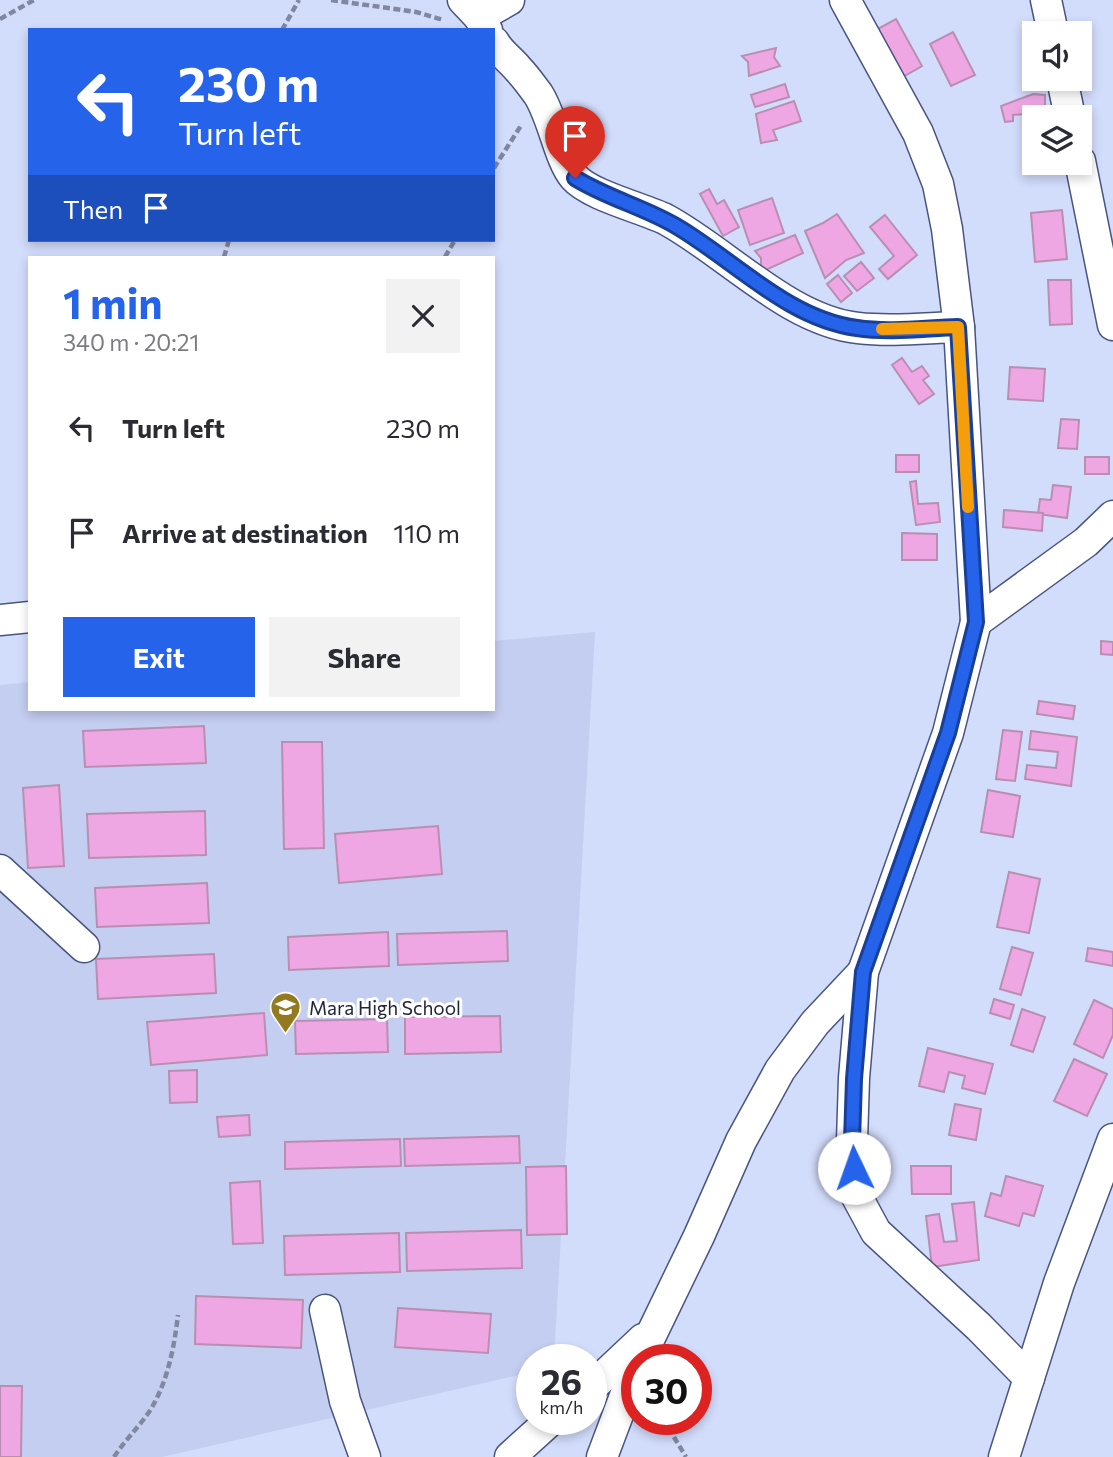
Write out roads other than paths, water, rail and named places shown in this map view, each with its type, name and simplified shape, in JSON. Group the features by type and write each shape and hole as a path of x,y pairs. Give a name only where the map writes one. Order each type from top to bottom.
{"street":[{"path":"475,23 509,0"},
{"path":"845,0 918,133 938,184 947,229 958,327 976,622 948,733 863,972 853,1129 856,1195 876,1232 979,1327 1029,1378"},
{"path":"1046,0 1050,21"},
{"path":"495,46 519,69 539,96 575,178 594,190 663,218 703,242 783,299 816,316 855,328 901,330 958,327"},
{"path":"1083,175 1113,325"},
{"path":"976,622 1086,542 1113,516"},
{"path":"0,620 28,617"},
{"path":"0,870 83,947"},
{"path":"646,1344 699,1236 741,1141 780,1070 814,1023 863,972"},
{"path":"1004,1457 1059,1283 1113,1139"},
{"path":"325,1310 345,1401 365,1457"},
{"path":"607,1373 651,1331"},
{"path":"602,1457 621,1407"},
{"path":"510,1457 534,1435"}],"place":[{"name":"Mara High School","path":"286,1034"}]}
